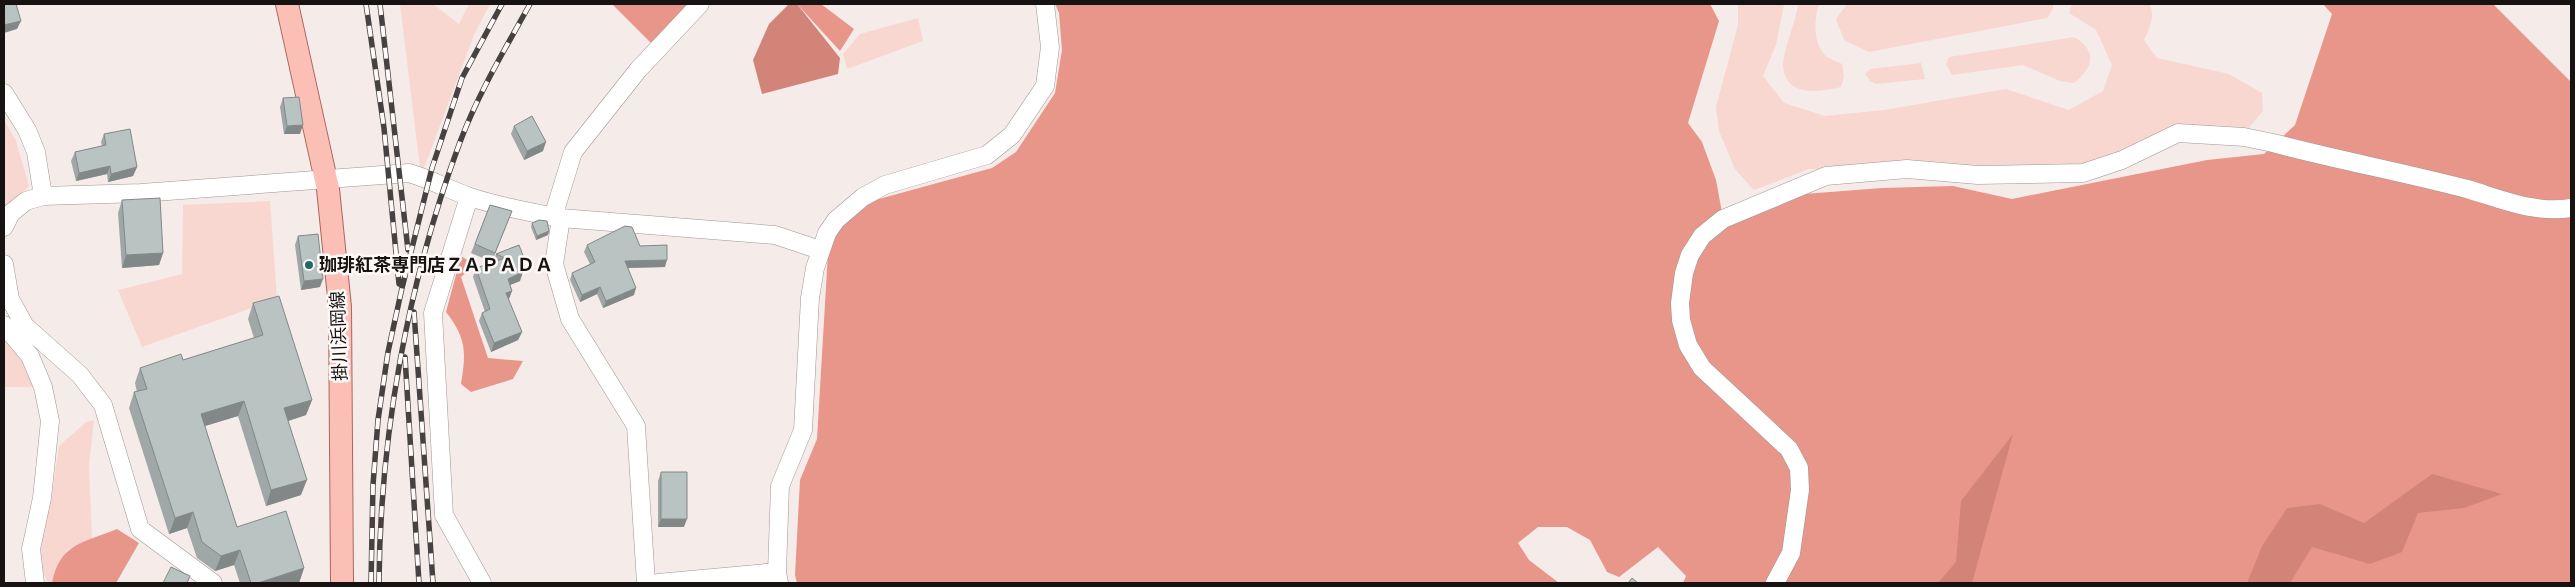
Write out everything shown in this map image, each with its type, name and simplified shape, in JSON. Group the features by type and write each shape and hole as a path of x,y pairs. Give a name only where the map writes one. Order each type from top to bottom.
{"main road":[{"name":"掛川浜岡線","path":"287,4 326,180 340,306 342,583"}],"street":[{"path":"646,583 636,426 570,319 554,264 557,218 573,152 638,70 700,4"},
{"path":"658,583 778,578 780,486 803,430 810,298 820,250 836,220 863,197 885,186 987,155 1012,135 1045,86 1050,47 1045,4"},
{"path":"4,93 27,130 36,152 43,196"},
{"path":"1775,583 1791,552 1800,490 1798,468 1789,449 1702,368 1688,345 1681,320 1680,303 1684,273 1690,255 1702,236 1723,219 1826,176 1907,169 1978,175 2083,172 2122,160 2178,133 2244,137 2273,142 2465,189 2516,204 2544,209 2571,208"},
{"path":"4,227 11,213 26,200 43,196 141,193 409,173 506,208 557,218 775,235 820,250"},
{"path":"469,196 432,313 444,515 482,583"},
{"path":"4,264 10,300 24,326 80,375 103,405 140,529 213,583"},
{"path":"4,326 30,356 43,387 50,421 42,498 31,549 35,583"}],"shaded area":[{"path":"400,4 433,4 459,24 469,4 490,4 474,35 421,176"},
{"path":"612,4 700,4 657,49"},
{"path":"789,4 797,4 840,58 838,74 762,94 753,60 769,24"},
{"path":"797,4 821,4 854,29 840,51"},
{"path":"1055,4 1710,4 1719,21 1688,123 1702,142 1716,180 1723,218 1777,196 1882,188 1953,186 2012,199 2207,160 2264,154 2295,125 2332,14 2323,4 2493,4 2571,82 2571,583 1683,583 1686,576 1658,547 1619,577 1607,572 1590,540 1567,527 1538,527 1518,543 1529,560 1559,583 797,583 795,575 800,480 817,439 828,253 840,228 868,202 992,168 1016,152 1055,93 1062,50 1059,13"},
{"path":"1738,4 1784,4 1776,45 1763,76 1784,103 1825,116 1884,110 2006,89 2069,110 2103,91 2112,65 2096,30 2069,13 2072,4 2149,4 2152,17 2144,40 2157,58 2229,74 2262,93 2263,111 2245,132 2178,133 2083,173 1809,169 1754,190 1735,169 1719,131 1716,107 1738,25"},
{"path":"1798,4 1819,4 1815,23 1816,36 1820,49 1825,56 1842,64 1844,77 1841,87 1814,91 1805,90 1796,88 1785,76 1784,59"},
{"path":"1847,4 2053,4 2053,9 2047,18 1869,52 1844,40 1836,19"},
{"path":"918,18 923,41 847,69 843,54 860,34"},
{"path":"2074,37 2087,48 2090,60 2089,66 2074,83 2060,81 2023,65 1952,75 1946,64 1949,57"},
{"path":"1921,63 1925,79 1876,84 1870,81 1865,74 1870,69"},
{"path":"4,120 16,141 29,186 4,213"},
{"path":"270,201 277,299 142,347 118,290 182,274 183,205"},
{"path":"461,256 475,265 461,277 488,358 523,361 513,379 471,392 461,384 464,363 463,346 458,330 446,312"},
{"path":"4,327 43,387 4,387"},
{"path":"94,420 89,465 92,539 67,550 53,583 48,583 37,559 52,495 59,446 86,422"},
{"path":"2013,434 1972,583 1938,583 1956,562 1961,501"},
{"path":"2432,474 2502,494 2464,508 2418,513 2402,552 2370,564 2312,547 2290,583 2247,583 2262,546 2287,508 2320,504 2364,523"},
{"path":"117,529 139,543 116,583 52,583 56,570 67,552 75,546"}],"building":[{"path":"4,4 16,4 21,21 4,25"},
{"path":"299,97 303,125 287,126 283,98"},
{"path":"532,116 546,142 527,151 514,126"},
{"path":"130,129 137,167 111,174 110,166 79,173 75,152 106,145 104,134"},
{"path":"160,198 163,253 126,255 122,200"},
{"path":"490,205 512,211 495,253 475,244"},
{"path":"539,220 547,221 549,231 537,236 532,223"},
{"path":"625,226 632,227 640,246 667,245 667,260 625,261 636,288 606,301 600,287 582,295 572,273 595,262 587,245"},
{"path":"318,234 323,279 304,281 298,236"},
{"path":"519,245 524,258 518,261 523,272 508,279 512,291 506,293 522,332 494,343 482,313 490,309 476,268 505,258 496,254"},
{"path":"279,296 312,400 284,408 307,480 271,490 244,401 201,414 237,527 286,511 304,568 258,583 251,583 240,550 221,556 202,542 193,512 175,518 134,392 147,389 140,368 181,354 183,360 263,335 253,303"},
{"path":"661,472 687,472 687,519 661,519"},
{"path":"171,567 190,576 187,583 163,583"},
{"path":"1632,578 1638,583 1628,583"}],"railway":[{"path":"366,4 384,128 399,284"},
{"path":"380,4 408,250"},
{"path":"371,583 373,485 378,420 388,352 402,288 432,168 462,78 502,4"},
{"path":"379,583 381,527 391,415 400,359 426,249 442,195 467,124 492,72 530,4"},
{"path":"414,312 433,583"},
{"path":"405,357 419,583"}],"place":[{"name":"珈琲紅茶専門店ＺＡＰＡＤＡ","path":"309,265"}]}
